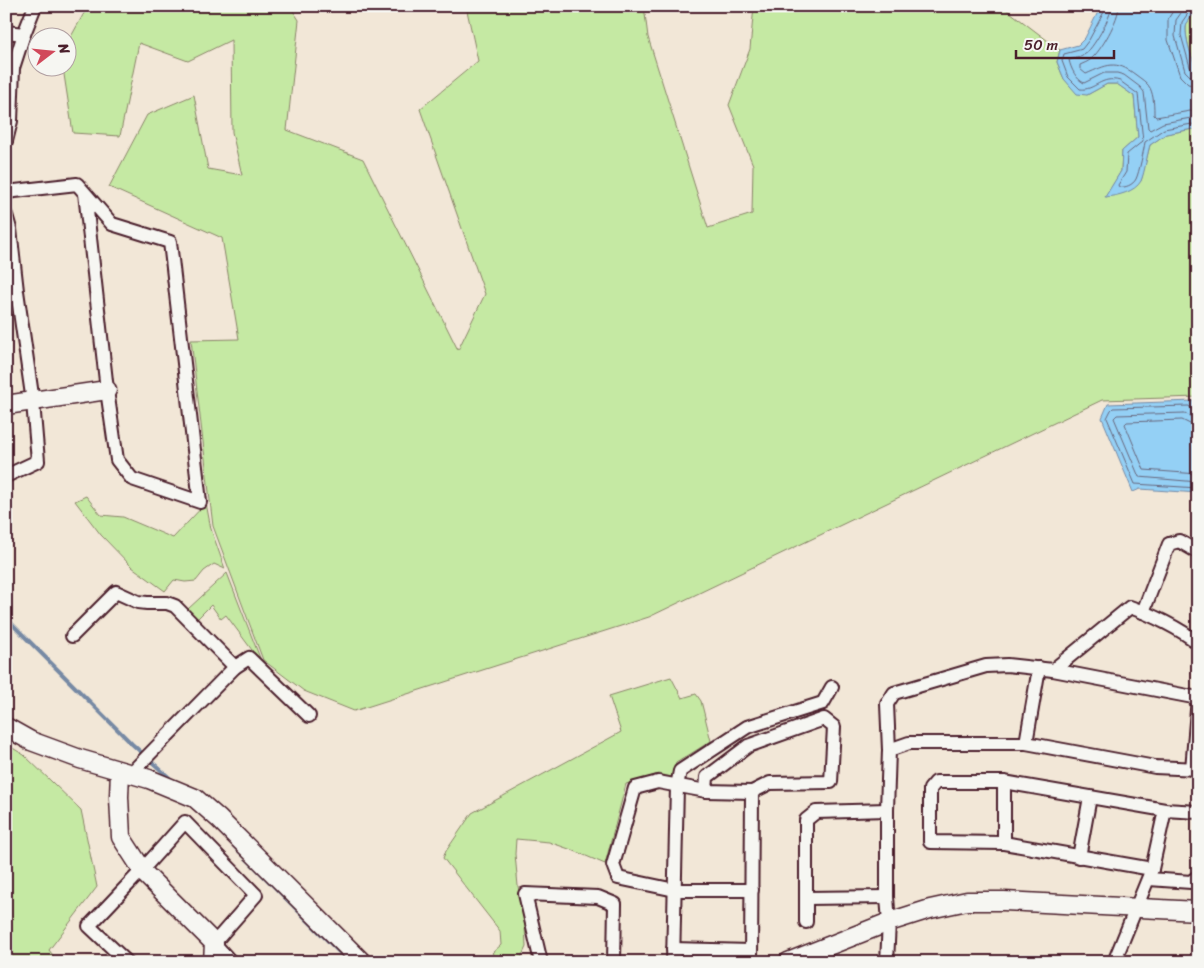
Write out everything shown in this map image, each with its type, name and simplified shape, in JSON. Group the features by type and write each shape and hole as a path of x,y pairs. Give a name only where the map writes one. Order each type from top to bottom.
{"street":[{"path":"6,140 11,121 13,68 35,6"},
{"path":"6,32 24,34"},
{"path":"6,192 77,184 85,193 112,224 170,242 200,502 132,479 117,460 107,390 85,193"},
{"path":"6,216 10,229 33,402 38,461 6,476"},
{"path":"6,405 107,390"},
{"path":"1143,612 1169,544 1179,541 1198,552"},
{"path":"72,636 116,592 138,602 167,603 175,606 235,667"},
{"path":"1054,670 1130,607 1143,612 1198,643"},
{"path":"231,962 142,870 121,836 119,797 125,772 146,757 235,667 250,658 309,716"},
{"path":"887,962 889,922 886,810 889,750 887,704 894,693 986,666 1007,665 1054,670 1198,698 1195,769 1155,767 1026,744 909,743 889,750"},
{"path":"1026,744 1039,668"},
{"path":"752,792 751,957 673,955 677,786 680,771 747,727 823,703 832,687"},
{"path":"706,791 707,777 748,746 824,718 834,727 832,782 770,783 752,792 706,791 658,782 635,788 613,865 618,878 675,890 752,890"},
{"path":"6,727 31,741 80,759 150,779 194,798 219,820 362,962"},
{"path":"1198,812 1165,810 1004,782 936,782 930,789 930,842 1004,843 1079,857 1191,882 1198,876"},
{"path":"1004,782 1004,843"},
{"path":"1079,857 1090,797"},
{"path":"806,922 806,820 816,812 886,810"},
{"path":"1114,962 1150,874 1165,810"},
{"path":"127,962 89,926 185,822 256,895 214,943 213,962"},
{"path":"541,962 525,894 598,897 615,904 614,962"},
{"path":"806,898 887,897"},
{"path":"788,962 889,922 930,909 967,901 1004,901 1198,911"}],"green space":[{"path":"88,6 290,6 299,20 287,130 363,159 458,350 485,294 420,109 478,61 466,6 644,6 648,37 708,228 752,214 753,165 729,105 750,49 754,6 1002,6 1060,50 1057,62 1064,79 1087,95 1107,84 1117,84 1134,96 1138,137 1122,151 1121,171 1106,197 1141,181 1150,145 1166,134 1193,129 1198,131 1198,397 1102,400 649,617 354,711 304,691 263,660 213,526 191,340 239,339 222,238 109,187 147,115 194,95 208,169 242,175 232,132 231,40 188,61 139,43 120,136 73,133 65,78 78,78 78,28 76,28"},
{"path":"1198,14 1198,70 1189,49 1186,26 1192,16"},
{"path":"86,496 101,515 123,517 173,538 206,503 211,529 225,569 214,564 204,571 196,581 174,580 165,591 132,567 101,535 75,501"},
{"path":"227,573 260,658 258,662 252,650 226,615 221,619 211,605 197,619 188,609"},
{"path":"671,677 682,698 696,694 701,701 711,741 676,763 672,777 659,774 626,784 605,864 549,842 516,839 515,854 525,925 526,947 519,962 499,962 492,953 501,945 500,931 443,858 446,851 472,813 621,732 609,696"},
{"path":"6,744 24,755 81,810 97,887 49,950 58,962 6,962"}],"water":[{"path":"1101,6 1198,6 1198,14 1189,19 1186,25 1186,32 1189,49 1198,70 1198,131 1193,129 1166,134 1150,145 1141,181 1138,185 1125,193 1105,197 1121,171 1122,151 1138,137 1134,96 1117,84 1107,84 1087,95 1077,94 1064,79 1057,62 1060,50 1078,45 1085,38"},
{"path":"1194,401 1198,414 1198,493 1140,489 1133,492 1102,418 1108,404"}],"waterway":[{"path":"6,618 132,744 173,781"},
{"path":"234,846 349,962"}]}
